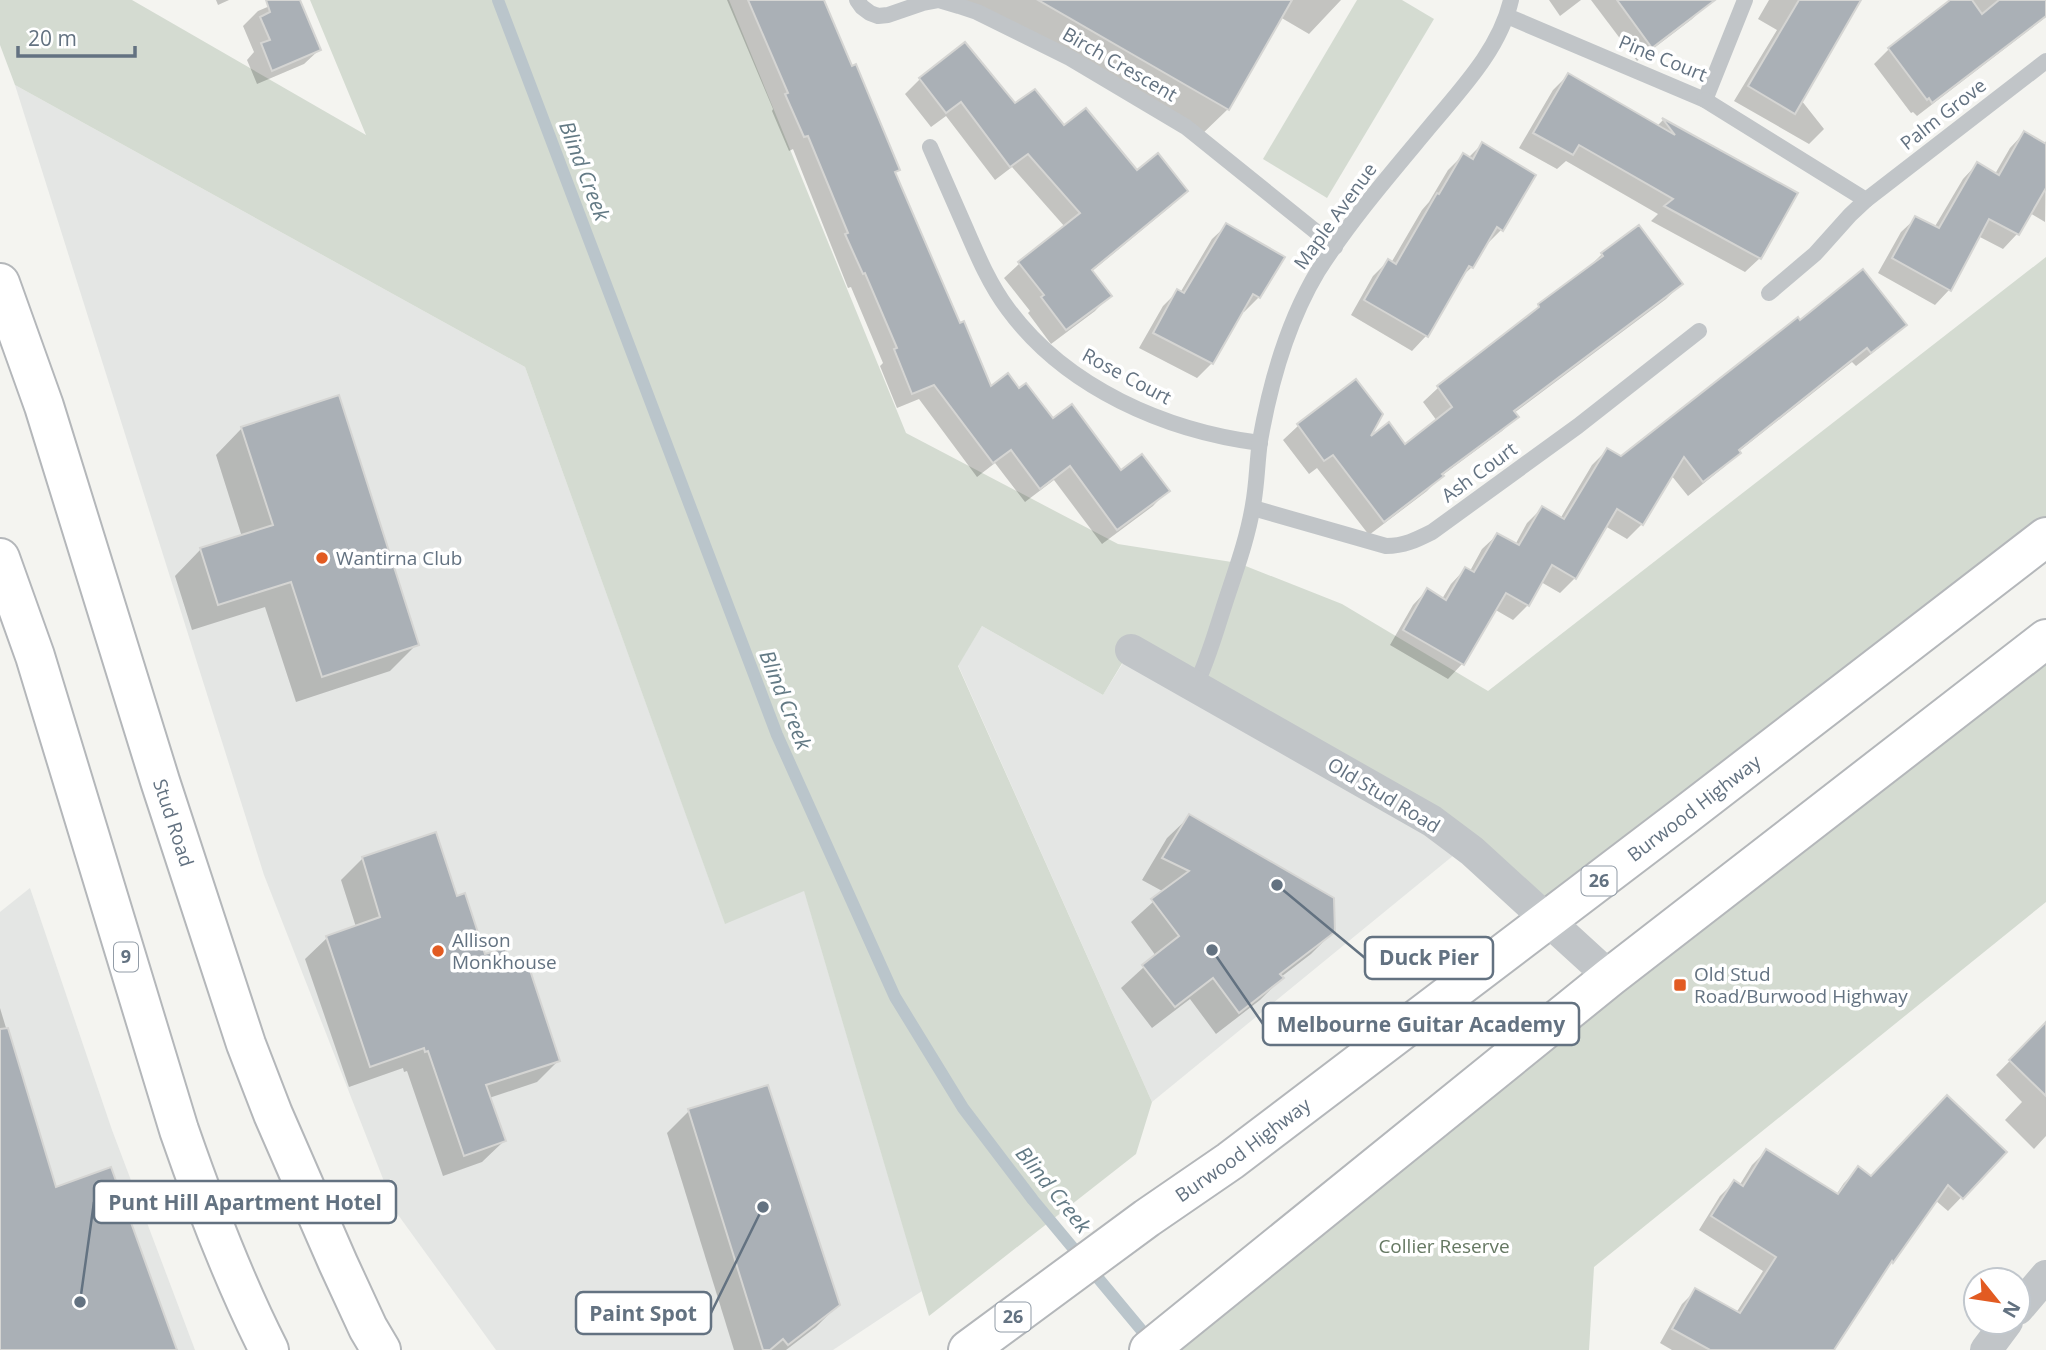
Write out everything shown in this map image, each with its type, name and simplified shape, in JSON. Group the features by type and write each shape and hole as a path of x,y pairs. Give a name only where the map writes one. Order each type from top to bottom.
{"highway":[{"name":"Stud Road","path":"0,283 44,406 160,781 246,1044 273,1114 338,1263 381,1350"},
{"name":"Burwood Highway","path":"968,1350 1147,1218 1230,1161 2046,537"},
{"name":"9","path":"0,558 36,656 179,1130 230,1266 269,1350"},
{"path":"1149,1350 1610,977 2046,639"}],"street":[{"name":"Old Stud Road","path":"1131,650 1432,821 1472,851 1610,977"},
{"path":"2032,1292 2046,1276"}],"lane":[{"name":"Birch Crescent","path":"857,0 862,7 878,16 939,1 959,6 977,12 1070,58 1186,127 1335,247"},
{"name":"Pine Court","path":"1509,8 1705,100 1745,0"},
{"name":"Maple Avenue","path":"1195,687 1207,659 1238,563 1253,508 1260,443 1278,368 1304,297 1335,247 1365,207 1484,58 1509,8"},
{"name":"Palm Grove","path":"1769,293 1815,254 1866,200 2046,61"},
{"path":"1705,100 1866,200"},
{"name":"Rose Court","path":"930,146 982,267 1007,309 1032,338 1065,367 1128,404 1184,428 1260,443"},
{"name":"Ash Court","path":"1253,508 1386,547 1415,541 1432,532 1578,426 1699,331"}],"shaded area":[{"path":"15,85 525,367 725,923 804,890 922,1291 833,1350 496,1350 396,1212 264,875"},
{"path":"982,626 1103,695 1131,650 1465,846 1152,1102 958,665"},
{"path":"30,888 112,1130 195,1350 0,1350 0,912"}],"green space":[{"path":"0,0 132,0 366,135 310,0 729,0 906,433 1118,544 1238,563 1342,604 1488,691 2046,257 2046,537 1548,919 1472,851 1130,650 1103,695 982,626 958,666 1152,1102 1136,1154 929,1316 804,891 725,924 525,367 15,85 0,45"},
{"path":"1357,0 1402,0 1434,19 1327,198 1263,159"},
{"name":"Collier Reserve","path":"2046,639 2046,902 1594,1267 1589,1350 1149,1350"}],"building":[{"path":"266,0 300,0 321,50 272,71 261,43 270,40 260,17 270,12"},
{"path":"748,0 824,0 852,66 856,64 900,170 895,172 960,323 964,321 991,386 1008,373 1019,388 1026,383 1053,418 1072,404 1121,470 1142,454 1170,491 1117,530 1070,466 1040,489 1011,450 993,463 934,385 912,394 894,349 897,348 845,234 848,233 808,136 804,137 785,94 788,93"},
{"path":"1038,0 1292,0 1229,110"},
{"path":"1617,0 1715,0 1652,48"},
{"path":"1799,0 1861,0 1795,114 1748,86"},
{"path":"1950,0 1972,0 1982,14 1999,0 2046,0 2046,16 1932,103 1888,48"},
{"path":"965,42 1015,103 1035,89 1064,125 1086,108 1137,170 1158,153 1188,191 1092,270 1112,296 1066,330 1041,297 1044,295 1018,262 1080,213 1028,154 1010,167 961,102 946,113 919,78"},
{"path":"1568,73 1675,135 1662,118 1798,193 1761,259 1664,206 1673,199 1579,145 1573,155 1533,133"},
{"path":"2024,131 2046,144 2046,188 2019,235 1989,219 1951,291 1892,258 1915,216 1939,228 1977,162 1999,175"},
{"path":"1482,142 1536,175 1503,231 1497,227 1473,268 1469,266 1428,337 1364,300 1388,259 1396,264 1463,153 1473,159"},
{"path":"1226,223 1285,257 1260,298 1253,294 1213,364 1153,333 1177,289 1184,293"},
{"path":"1639,225 1683,284 1514,411 1519,417 1442,474 1444,476 1384,522 1333,455 1324,461 1297,424 1356,379 1383,414 1371,436 1389,422 1405,444 1452,407 1437,386"},
{"path":"1863,269 1907,325 1871,353 1867,348 1703,482 1684,457 1643,525 1617,509 1576,579 1552,565 1529,606 1506,593 1464,665 1403,630 1427,588 1446,600 1465,567 1474,572 1497,533 1519,545 1542,506 1564,519 1607,448 1621,456"},
{"name":"Wantirna Club","path":"339,395 419,645 322,677 291,582 218,605 200,548 273,525 241,427"},
{"path":"1189,814 1334,898 1335,932 1280,974 1284,978 1239,1013 1213,978 1175,1007 1142,965 1179,936 1151,899 1189,871 1162,858"},
{"name":"Allison Monkhouse","path":"436,832 457,896 465,893 485,954 505,948 509,963 526,958 560,1061 486,1085 506,1141 464,1156 428,1051 425,1052 424,1048 370,1067 326,936 380,917 362,857"},
{"path":"2046,1022 2046,1096 2009,1060"},
{"path":"8,1028 56,1187 111,1167 177,1350 0,1350 0,1029"},
{"path":"768,1085 840,1305 788,1345 783,1339 770,1350 763,1350 688,1109"},
{"path":"1947,1095 2007,1152 1963,1199 1948,1185 1893,1263 1892,1261 1834,1350 1710,1350 1672,1329 1695,1288 1740,1313 1776,1257 1711,1216 1734,1180 1743,1186 1766,1149 1838,1194 1858,1166 1871,1176"}],"waterway":[{"name":"Blind Creek","path":"498,0 777,735 895,997 963,1108 1033,1200 1153,1344"}],"place":[{"name":"Wantirna Club","path":"322,558"},
{"name":"Duck Pier","path":"1277,885"},
{"name":"Melbourne Guitar Academy","path":"1212,950"},
{"name":"Allison Monkhouse","path":"438,951"},
{"name":"Old Stud Road/Burwood Highway","path":"1680,985"},
{"name":"Paint Spot","path":"763,1207"},
{"name":"Punt Hill Apartment Hotel","path":"80,1302"}]}
